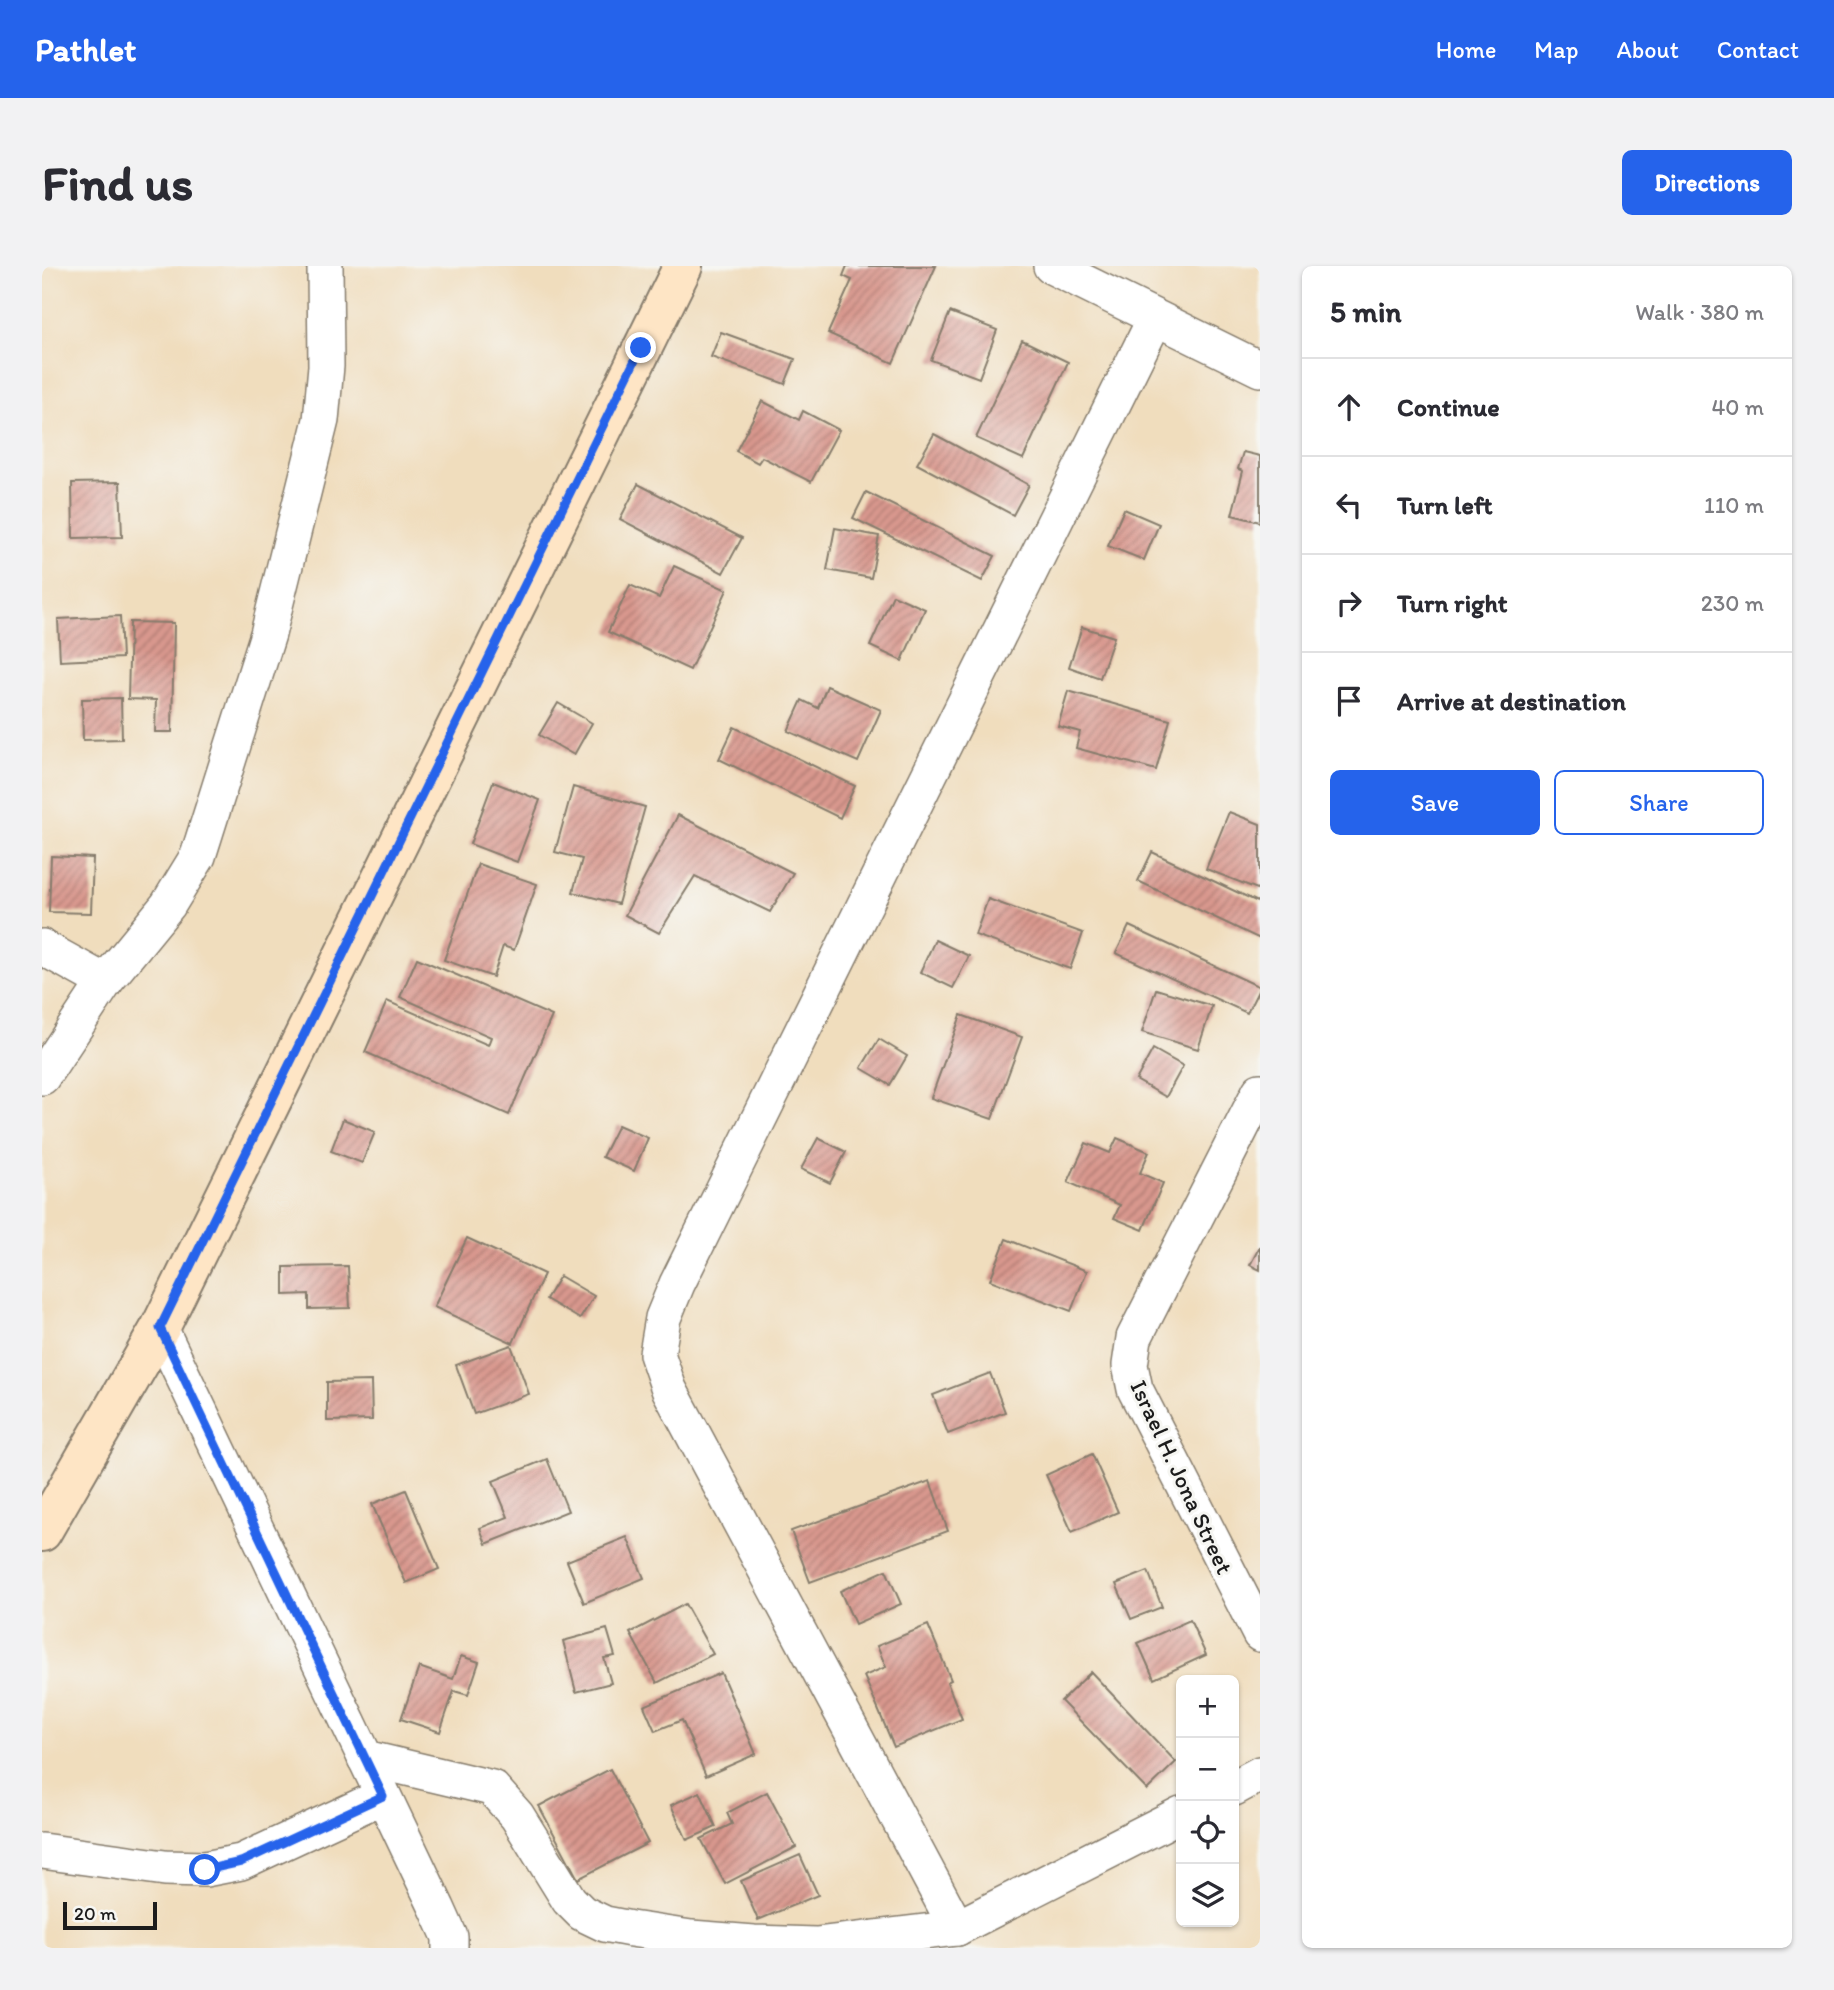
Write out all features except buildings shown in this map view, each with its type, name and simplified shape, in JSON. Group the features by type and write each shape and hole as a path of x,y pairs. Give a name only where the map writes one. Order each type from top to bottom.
{"street":[{"path":"42,1077 105,982 168,905 198,856 268,634 321,419 326,366 325,266"},
{"path":"42,1532 160,1328 683,266"},
{"path":"1051,266 1260,369"},
{"path":"957,1928 669,1389 657,1354 663,1318 677,1284 1155,319"},
{"path":"42,947 105,982"},
{"name":"Israel H. Jona Street","path":"1260,1091 1134,1338 1130,1365 1135,1389 1260,1634"},
{"path":"160,1328 450,1937 450,1948"},
{"path":"365,1758 492,1788 517,1816 569,1899 582,1913 605,1924 691,1938 816,1945 957,1928 1176,1817"},
{"path":"1239,1785 1260,1774"},
{"path":"42,1851 165,1868 205,1870 241,1862 383,1796"}],"route":[{"path":"205,1870 241,1862 383,1796 160,1328 641,348"}]}
